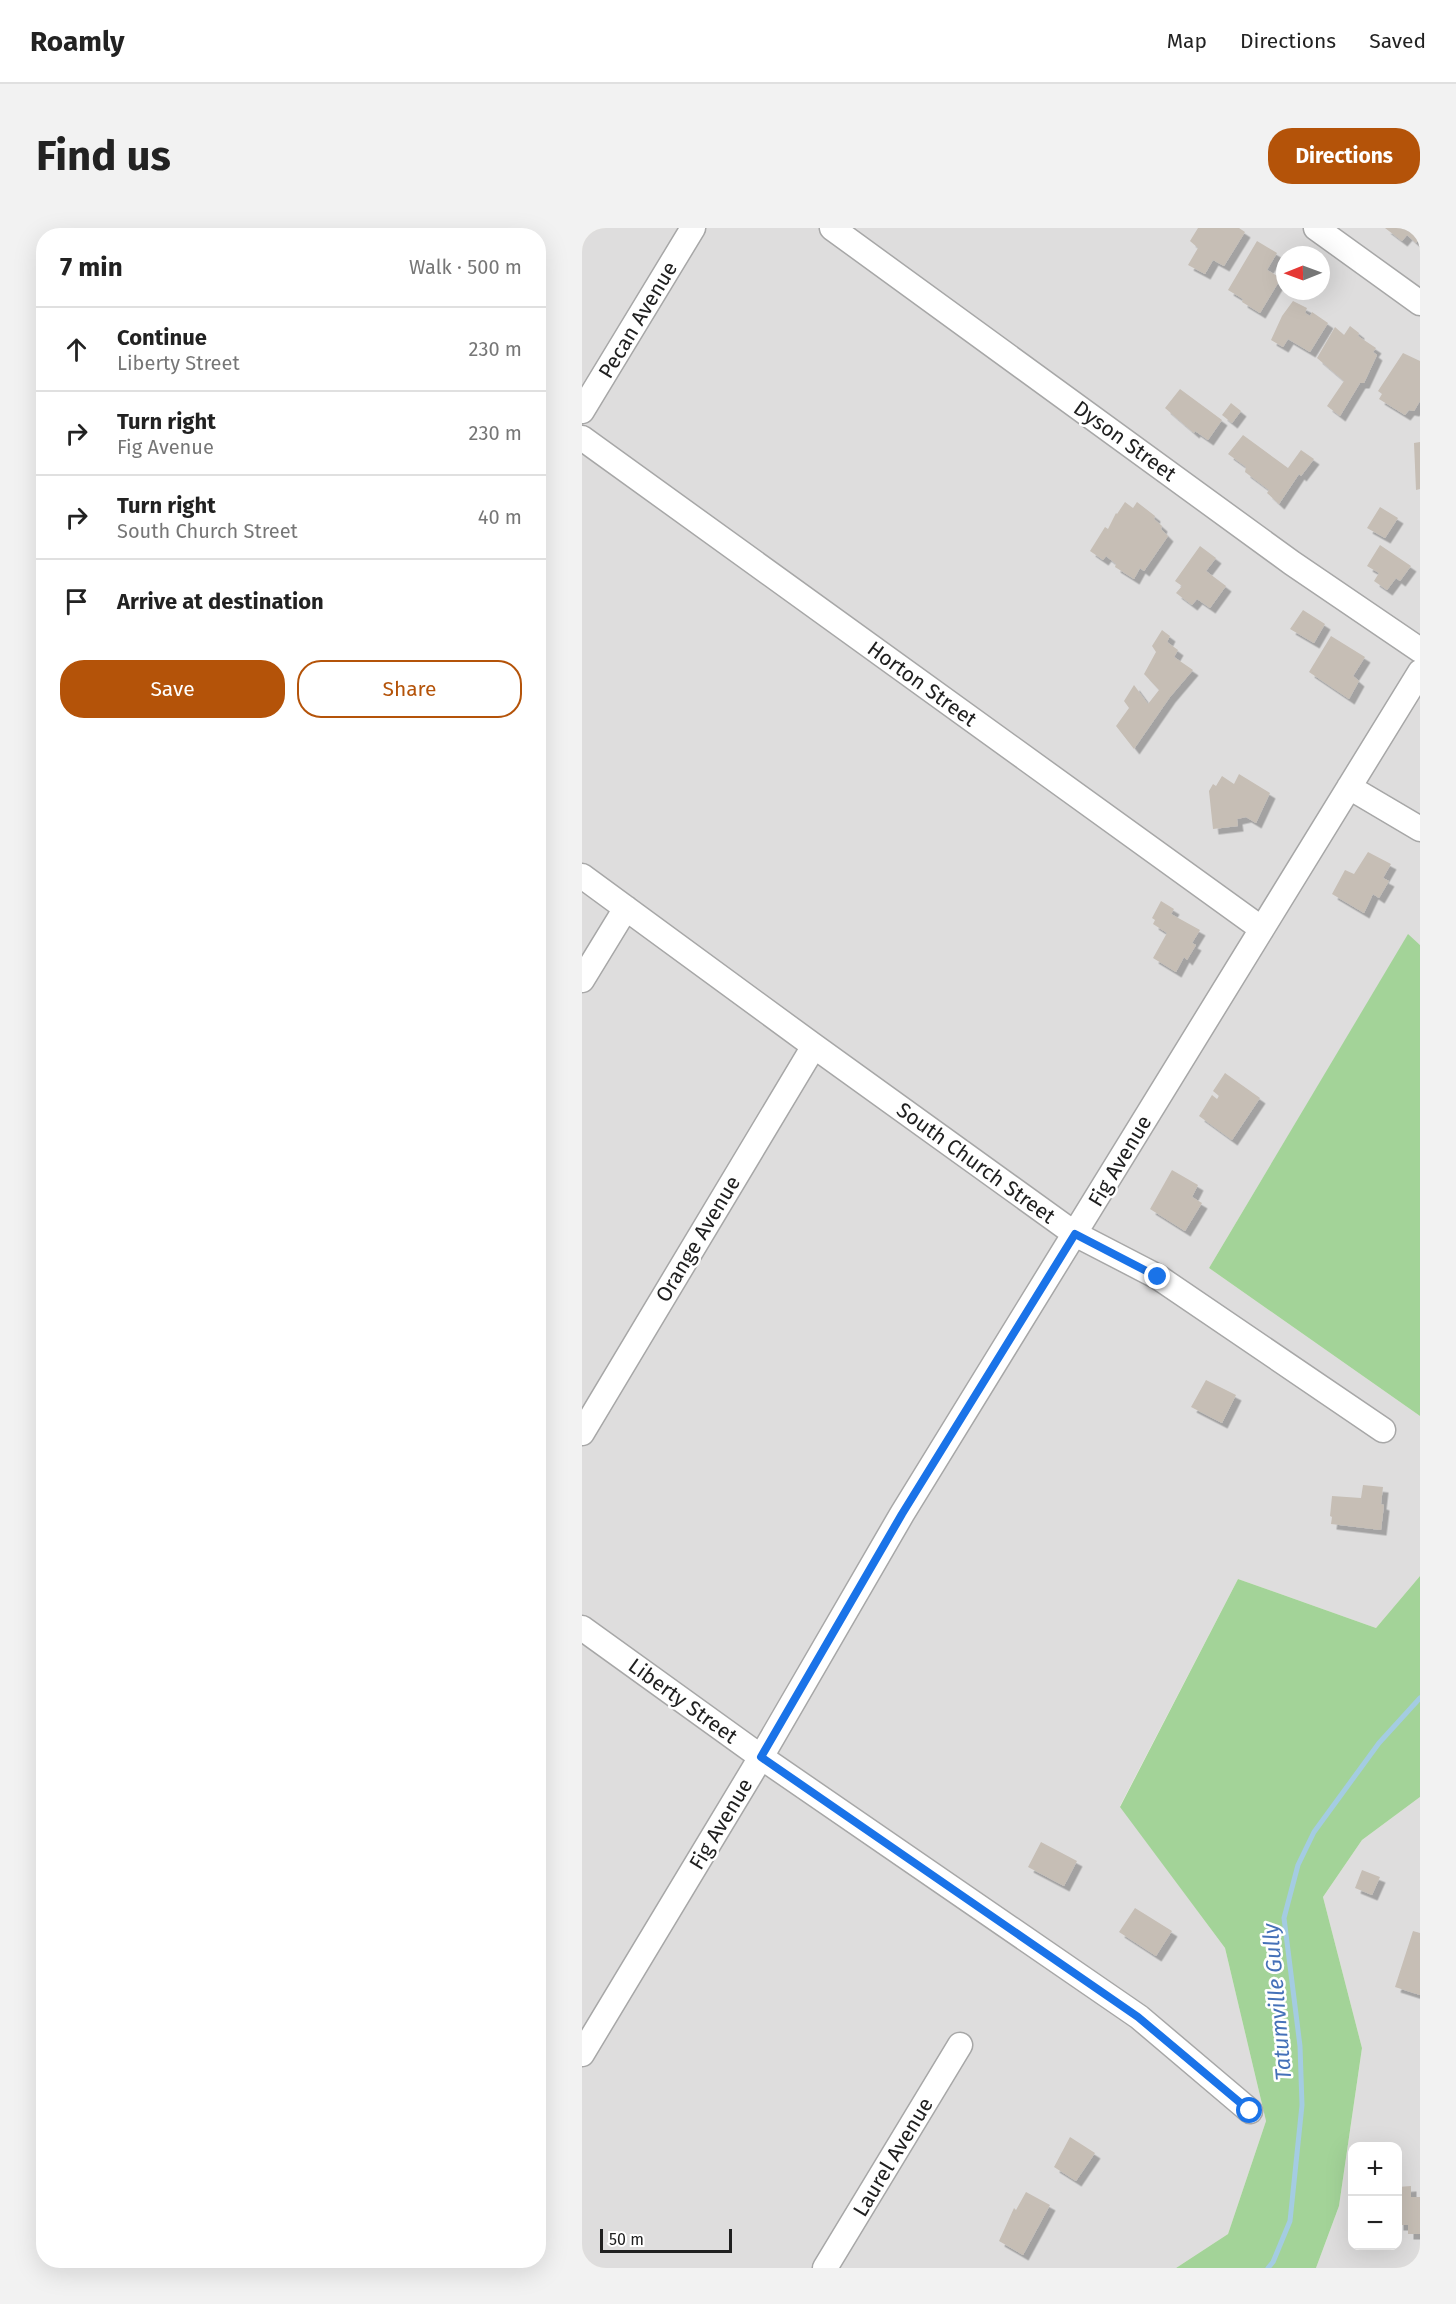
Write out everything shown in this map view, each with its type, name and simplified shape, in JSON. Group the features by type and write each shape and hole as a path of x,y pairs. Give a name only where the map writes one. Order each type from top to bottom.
{"street":[{"name":"Pecan Avenue","path":"582,411 693,228"},
{"name":"Dyson Street","path":"832,228 1292,563 1420,650"},
{"path":"1316,228 1420,303"},
{"name":"Horton Street","path":"582,438 1262,930"},
{"name":"Fig Avenue","path":"582,2054 761,1757 902,1514 1420,672"},
{"path":"1349,788 1420,829"},
{"name":"South Church Street","path":"582,876 1075,1234 1158,1277 1383,1430"},
{"path":"582,980 626,908"},
{"name":"Orange Avenue","path":"582,1433 814,1046"},
{"name":"Liberty Street","path":"582,1628 761,1757 1138,2017 1250,2111"},
{"name":"Laurel Avenue","path":"825,2268 960,2045"}],"shaded area":[{"path":"582,228 1420,228 1420,945 1408,935 1209,1268 1420,1416 1420,1576 1376,1628 1238,1579 1120,1806 1225,1948 1266,2121 1228,2234 1176,2268 582,2268"},
{"path":"1420,1797 1420,2268 1316,2268 1339,2206 1348,2144 1348,2250 1402,2250 1402,2142 1348,2142 1362,2048 1323,1897 1362,1840"}],"green space":[{"path":"1408,934 1420,945 1420,1416 1209,1268"},
{"path":"1420,1576 1420,1797 1362,1840 1323,1897 1362,2048 1339,2206 1316,2268 1176,2268 1228,2234 1266,2121 1225,1948 1120,1807 1238,1579 1376,1628"}],"building":[{"path":"1198,228 1239,228 1245,232 1224,266 1213,260 1205,274 1188,265 1198,248 1190,241"},
{"path":"1385,228 1420,228 1420,237 1416,243 1407,235 1402,241"},
{"path":"1257,241 1276,252 1267,270 1276,275 1276,286 1260,313 1228,290"},
{"path":"1293,301 1307,308 1305,313 1310,316 1312,312 1328,323 1310,352 1288,339 1283,347 1271,340 1282,316"},
{"path":"1350,326 1359,333 1358,336 1376,348 1373,352 1377,355 1364,383 1360,383 1340,416 1327,406 1344,381 1317,358 1335,327 1344,335"},
{"path":"1403,353 1420,361 1420,401 1414,411 1409,410 1405,415 1379,399 1382,394 1378,391"},
{"path":"1180,389 1222,420 1208,440 1195,431 1194,433 1165,408"},
{"path":"1231,403 1241,411 1232,423 1222,415"},
{"path":"1243,435 1288,468 1301,450 1314,459 1301,476 1299,474 1279,504 1267,493 1269,490 1245,472 1246,467 1228,454"},
{"path":"1420,442 1420,489 1416,490 1414,443"},
{"path":"1125,502 1133,508 1137,502 1155,516 1154,519 1168,536 1144,571 1140,568 1134,579 1115,567 1116,564 1106,556 1103,560 1090,551 1105,527 1108,529"},
{"path":"1380,507 1398,518 1385,538 1367,528"},
{"path":"1380,545 1411,566 1400,581 1396,578 1387,590 1374,581 1379,573 1367,566"},
{"path":"1200,546 1216,558 1206,571 1226,586 1210,608 1197,599 1192,605 1176,593 1182,586 1175,581"},
{"path":"1303,610 1325,624 1314,643 1290,629"},
{"path":"1162,630 1170,636 1167,642 1178,650 1174,657 1193,670 1170,697 1134,749 1116,726 1129,708 1124,701 1134,685 1148,704 1159,690 1144,674 1156,652 1152,646"},
{"path":"1331,636 1365,657 1353,676 1359,681 1349,699 1309,672"},
{"path":"1239,774 1270,793 1256,823 1246,817 1237,819 1238,826 1213,829 1209,791 1213,784 1216,786 1222,776 1234,784"},
{"path":"1368,852 1391,864 1383,878 1389,881 1379,898 1373,894 1364,913 1332,894 1345,870 1354,874"},
{"path":"1161,901 1174,909 1171,914 1200,930 1192,943 1196,945 1187,960 1184,957 1176,972 1153,958 1167,933 1153,924 1155,920 1152,918"},
{"path":"1225,1073 1260,1098 1232,1140 1199,1116 1212,1095 1217,1099 1219,1096 1213,1091"},
{"path":"1172,1170 1198,1185 1192,1197 1202,1203 1185,1231 1150,1209"},
{"path":"1206,1380 1236,1395 1222,1423 1191,1407"},
{"path":"1363,1485 1383,1487 1381,1504 1384,1505 1381,1530 1331,1524 1332,1496 1361,1498"},
{"path":"1041,1842 1077,1861 1064,1886 1028,1867"},
{"path":"1362,1870 1380,1877 1372,1895 1355,1888"},
{"path":"1135,1908 1172,1931 1156,1956 1119,1932"},
{"path":"1413,1931 1420,1933 1420,1995 1395,1987"},
{"path":"1070,2137 1095,2153 1076,2181 1054,2167"},
{"path":"1411,2186 1411,2197 1420,2197 1420,2234 1408,2234 1408,2225 1402,2225 1402,2187"},
{"path":"1026,2192 1050,2205 1023,2255 999,2241 1014,2208 1016,2210"}],"waterway":[{"name":"Tatumville Gully","path":"1268,2268 1273,2262 1290,2221 1302,2105 1300,2046 1284,1918 1298,1865 1314,1832 1379,1743 1420,1698"}],"route":[{"path":"1158,1277 1075,1234 902,1514 761,1757 1138,2017 1250,2111"}]}
